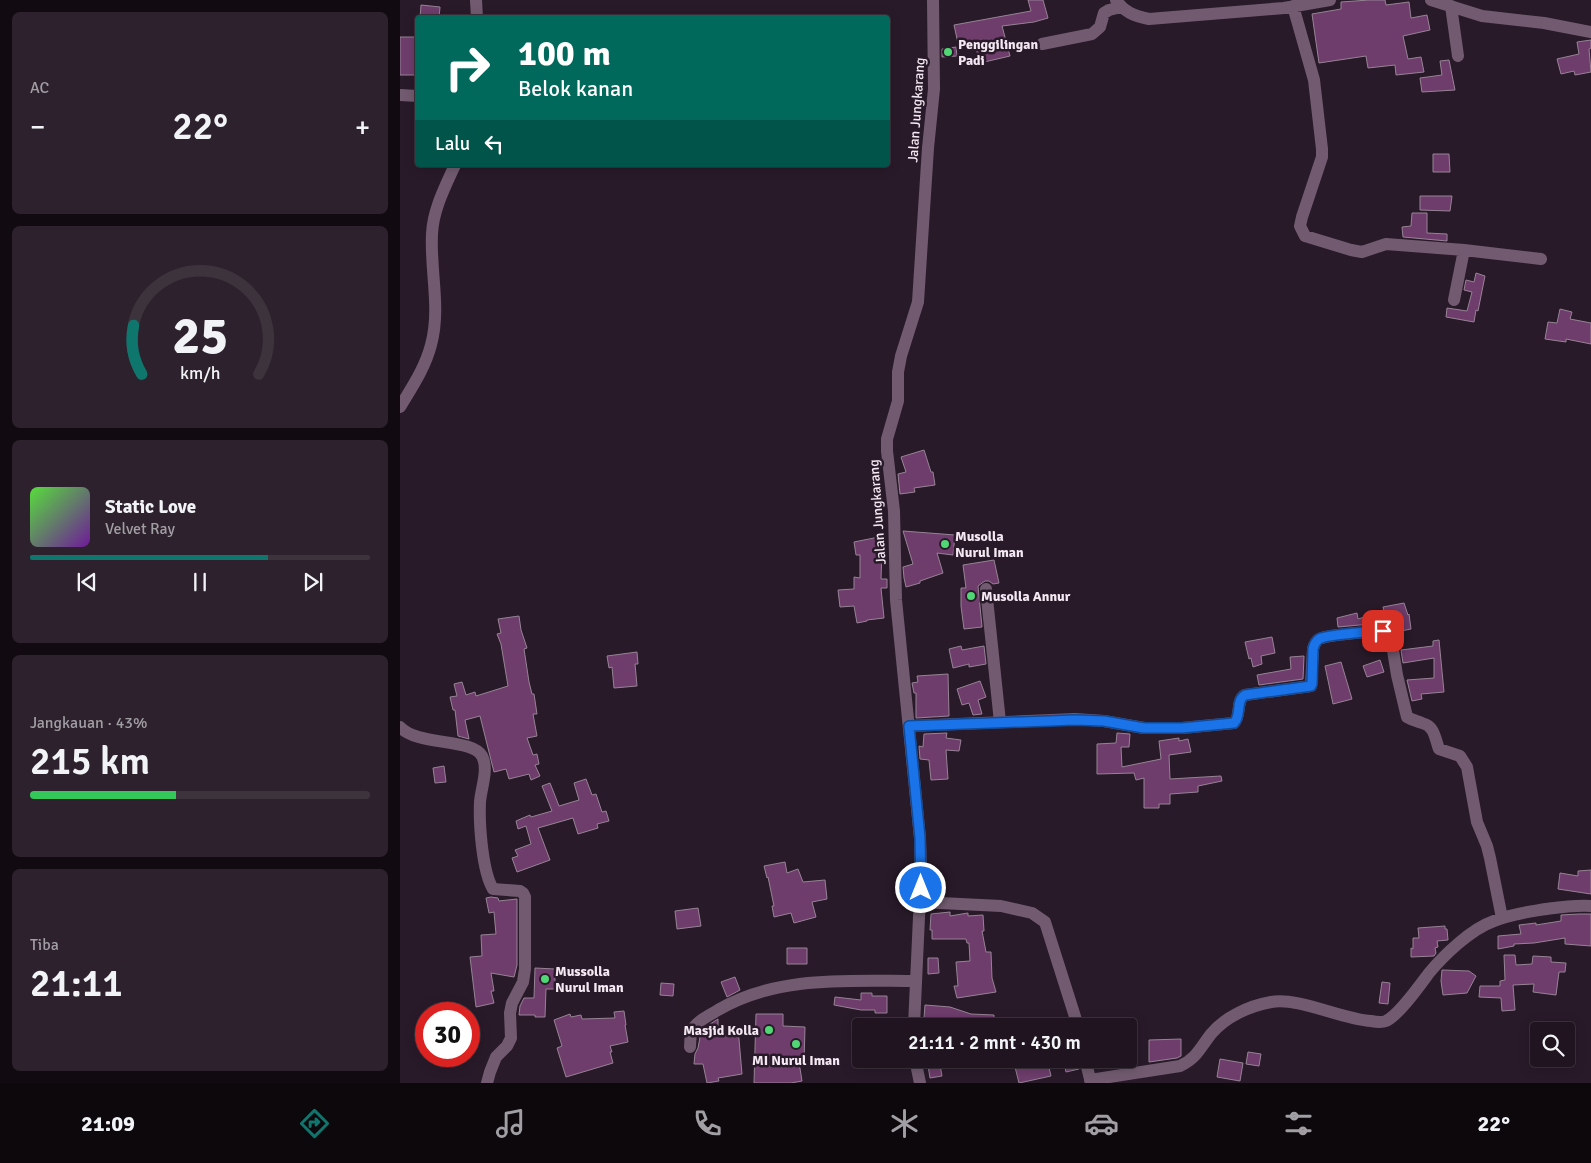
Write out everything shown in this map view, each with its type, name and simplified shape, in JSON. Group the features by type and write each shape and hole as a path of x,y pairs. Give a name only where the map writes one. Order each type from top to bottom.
{"street":[{"path":"476,0 477,15"},
{"name":"Jalan Jungkarang","path":"914,1018 921,873 920,838 896,600 894,498 887,445 898,401 898,372 901,356 918,302 920,287 928,148 934,89 933,0"},
{"path":"1042,44 1092,34 1100,27 1104,13 1118,4 1138,17 1149,19 1293,6 1330,0"},
{"path":"1431,0 1482,16 1591,32"},
{"path":"1293,6 1314,80 1322,157 1300,226 1305,236 1362,252 1386,244 1464,250 1541,259"},
{"path":"1451,6 1458,56"},
{"path":"400,95 415,96"},
{"path":"400,407 422,370 432,345 436,319 433,221 454,167"},
{"path":"1454,300 1464,250"},
{"path":"986,588 1000,722"},
{"path":"909,726 1075,720 1104,721 1144,728 1182,728 1234,723 1238,718 1239,701 1245,695 1311,686 1313,649 1319,639 1329,636 1383,631 1391,638 1407,717 1430,726 1439,749 1460,756 1467,767 1477,822 1487,846 1502,918"},
{"path":"400,727 417,737 474,748 482,755 485,769 480,800 480,818 485,864 490,884 493,889 497,890 514,889 520,891 525,897 525,969 523,982 512,1003 510,1013 511,1038 507,1046 496,1057 487,1083"},
{"path":"920,902 1001,906 1032,913 1044,922 1075,1018"},
{"path":"1087,1068 1091,1081 1180,1066 1198,1054 1212,1033 1222,1023 1235,1014 1270,1002 1285,1001 1364,1021 1386,1021 1407,1001 1438,963 1469,935 1492,921 1519,913 1575,905 1591,906"},
{"path":"690,1046 690,1035 698,1022 725,1006 755,994 785,986 830,982 916,980"},
{"path":"917,1068 920,1083"}],"building":[{"path":"1028,0 1043,0 1048,18 1034,22 1002,26 1010,56 980,63 975,44 959,48 954,25 1031,11"},
{"path":"1385,0 1386,5 1409,2 1411,18 1427,15 1430,30 1403,36 1408,59 1421,57 1424,72 1396,75 1395,65 1368,68 1366,56 1319,63 1312,14 1341,9 1341,2"},
{"path":"421,5 440,7 439,15 420,15"},
{"path":"400,37 415,37 415,75 400,75"},
{"path":"1591,40 1591,48 1589,49 1591,72 1575,75 1574,71 1561,74 1557,59 1579,54 1577,42"},
{"name":"Penggilingan Padi","path":"956,47 957,56 942,57 942,49"},
{"path":"1449,60 1455,90 1422,92 1420,78 1442,75 1440,61"},
{"path":"1433,154 1449,154 1450,172 1433,172"},
{"path":"1420,196 1452,196 1450,211 1420,210"},
{"path":"1412,213 1427,213 1427,233 1447,234 1447,241 1403,237 1402,227 1411,226"},
{"path":"1476,273 1485,276 1474,322 1446,317 1447,308 1467,311 1472,292 1464,290 1466,280 1474,282"},
{"path":"1560,309 1572,312 1570,319 1591,323 1591,344 1566,339 1566,342 1545,339 1548,322 1557,323"},
{"path":"924,450 931,472 933,472 935,485 914,488 915,492 900,494 898,474 906,472 901,457"},
{"path":"903,531 955,535 953,555 937,553 943,573 906,587 903,567 913,564"},
{"path":"884,536 885,549 882,550 881,579 887,579 887,588 881,588 884,618 857,623 854,606 840,607 838,590 854,589 854,577 860,578 860,555 856,555 854,542"},
{"path":"994,560 999,583 993,584 985,581 978,586 982,627 964,629 961,588 966,588 963,565"},
{"path":"1404,603 1409,614 1411,629 1396,632 1389,625 1383,607"},
{"path":"1357,613 1358,619 1368,616 1370,624 1338,627 1337,618"},
{"path":"519,616 527,648 524,649 529,682 532,694 534,694 537,714 533,714 537,736 527,738 533,755 537,754 539,764 535,765 540,776 531,780 529,774 509,779 506,769 494,772 480,716 465,720 469,739 458,736 455,710 453,710 450,697 457,696 454,684 462,682 466,695 475,692 476,696 508,686 501,644 497,634 501,633 498,619"},
{"path":"1272,637 1275,653 1261,656 1262,664 1253,667 1245,642"},
{"path":"1439,640 1444,692 1421,694 1422,699 1412,701 1407,680 1434,678 1434,658 1403,663 1401,650 1433,646 1433,641"},
{"path":"961,646 962,650 984,646 986,664 969,667 969,664 953,668 949,649"},
{"path":"637,652 638,664 635,664 637,686 614,688 612,667 609,668 607,656"},
{"path":"1304,656 1303,679 1259,685 1257,675 1291,669 1290,657"},
{"path":"1380,660 1384,672 1367,677 1363,666"},
{"path":"1341,662 1352,699 1333,704 1325,666"},
{"path":"948,674 949,716 916,718 916,693 914,693 912,683 918,682 917,676"},
{"path":"980,681 986,697 978,700 982,714 973,715 969,703 962,705 957,689"},
{"path":"947,733 946,738 961,740 959,751 946,750 948,779 931,780 929,760 920,759 919,746 923,747 924,734"},
{"path":"1117,733 1130,734 1129,747 1121,747 1122,767 1161,759 1159,741 1179,738 1179,741 1188,739 1191,752 1169,755 1170,779 1221,776 1222,781 1198,786 1198,792 1170,794 1170,804 1159,804 1159,808 1144,808 1144,778 1136,780 1134,773 1097,774 1097,744 1116,743"},
{"path":"444,766 446,782 435,783 433,768"},
{"path":"586,779 592,795 596,794 602,812 606,811 609,821 597,824 598,828 578,834 573,818 538,828 550,860 517,872 512,858 518,856 515,850 531,844 526,826 518,829 516,821 530,815 531,817 552,811 542,786 550,783 559,806 579,800 574,783"},
{"path":"785,862 787,873 798,869 803,882 825,880 827,899 812,902 816,917 794,923 791,913 774,917 772,906 774,906 764,866"},
{"path":"1591,870 1591,894 1558,889 1560,873 1578,876 1578,871"},
{"path":"486,898 498,898 499,901 517,899 517,965 514,977 491,973 494,991 491,991 494,1003 480,1006 480,1002 475,1002 470,957 482,956 481,935 496,934 494,912 489,913"},
{"path":"698,908 701,926 677,929 675,911"},
{"path":"950,912 950,916 968,913 968,916 983,915 984,931 982,931 986,952 991,952 992,978 996,992 957,998 954,986 958,986 956,962 970,961 969,943 967,943 966,939 932,939 932,930 930,930 931,914"},
{"path":"1591,914 1591,946 1565,944 1565,938 1514,944 1514,946 1498,949 1498,936 1521,934 1519,925 1536,923 1536,925 1561,921 1561,915"},
{"path":"1445,926 1448,940 1437,941 1438,947 1435,948 1436,953 1434,956 1411,957 1413,938 1419,938 1418,928"},
{"path":"787,948 807,948 807,964 787,964"},
{"path":"1504,955 1515,955 1516,965 1532,964 1533,956 1551,957 1551,962 1566,963 1565,972 1559,972 1556,995 1533,992 1534,984 1513,985 1515,1010 1502,1011 1501,998 1479,997 1480,986 1500,986 1500,981 1505,980"},
{"path":"928,958 938,958 939,973 928,974"},
{"path":"535,968 555,969 555,989 546,989 545,1017 519,1015 520,1006 524,998 534,998"},
{"path":"1442,970 1469,971 1476,976 1467,993 1443,995"},
{"path":"735,977 740,990 727,997 721,982"},
{"path":"1382,982 1390,983 1388,1004 1379,1003"},
{"path":"661,983 674,984 673,996 660,995"},
{"path":"861,993 872,993 872,996 887,996 887,1013 875,1013 875,1010 861,1010 834,1005 835,997 861,1000"},
{"path":"925,1005 950,1007 971,1014 994,1015 994,1018 924,1018"},
{"path":"624,1011 628,1042 610,1046 613,1063 566,1077 557,1048 562,1046 554,1020 570,1014 571,1017 581,1015 582,1019 615,1018 614,1012"},
{"path":"756,1014 783,1014 783,1026 805,1027 804,1062 799,1062 802,1081 791,1083 754,1083"},
{"path":"718,1019 718,1029 738,1028 742,1074 718,1078 719,1081 707,1083 703,1064 694,1064 695,1054 701,1032 710,1031 710,1024"},
{"path":"1181,1039 1181,1056 1149,1062 1149,1040"},
{"path":"1248,1052 1261,1054 1259,1066 1246,1064"},
{"path":"1220,1059 1243,1063 1240,1081 1217,1077"},
{"path":"928,1068 941,1068 942,1076 930,1078"},
{"path":"1015,1068 1049,1068 1051,1076 1019,1083"},
{"path":"1065,1068 1079,1068 1079,1069 1066,1072"}],"place":[{"name":"Penggilingan Padi","path":"948,52"},
{"name":"Musolla Nurul Iman","path":"945,544"},
{"name":"Musolla Annur","path":"971,596"},
{"name":"Mussolla Nurul Iman","path":"545,979"},
{"name":"Masjid Kolla","path":"769,1030"},
{"name":"MI Nurul Iman","path":"796,1044"}],"route":[{"path":"921,888 920,838 909,726 1075,720 1104,721 1144,728 1182,728 1234,723 1238,718 1239,701 1245,695 1311,686 1313,649 1319,639 1329,636 1383,631"}]}
